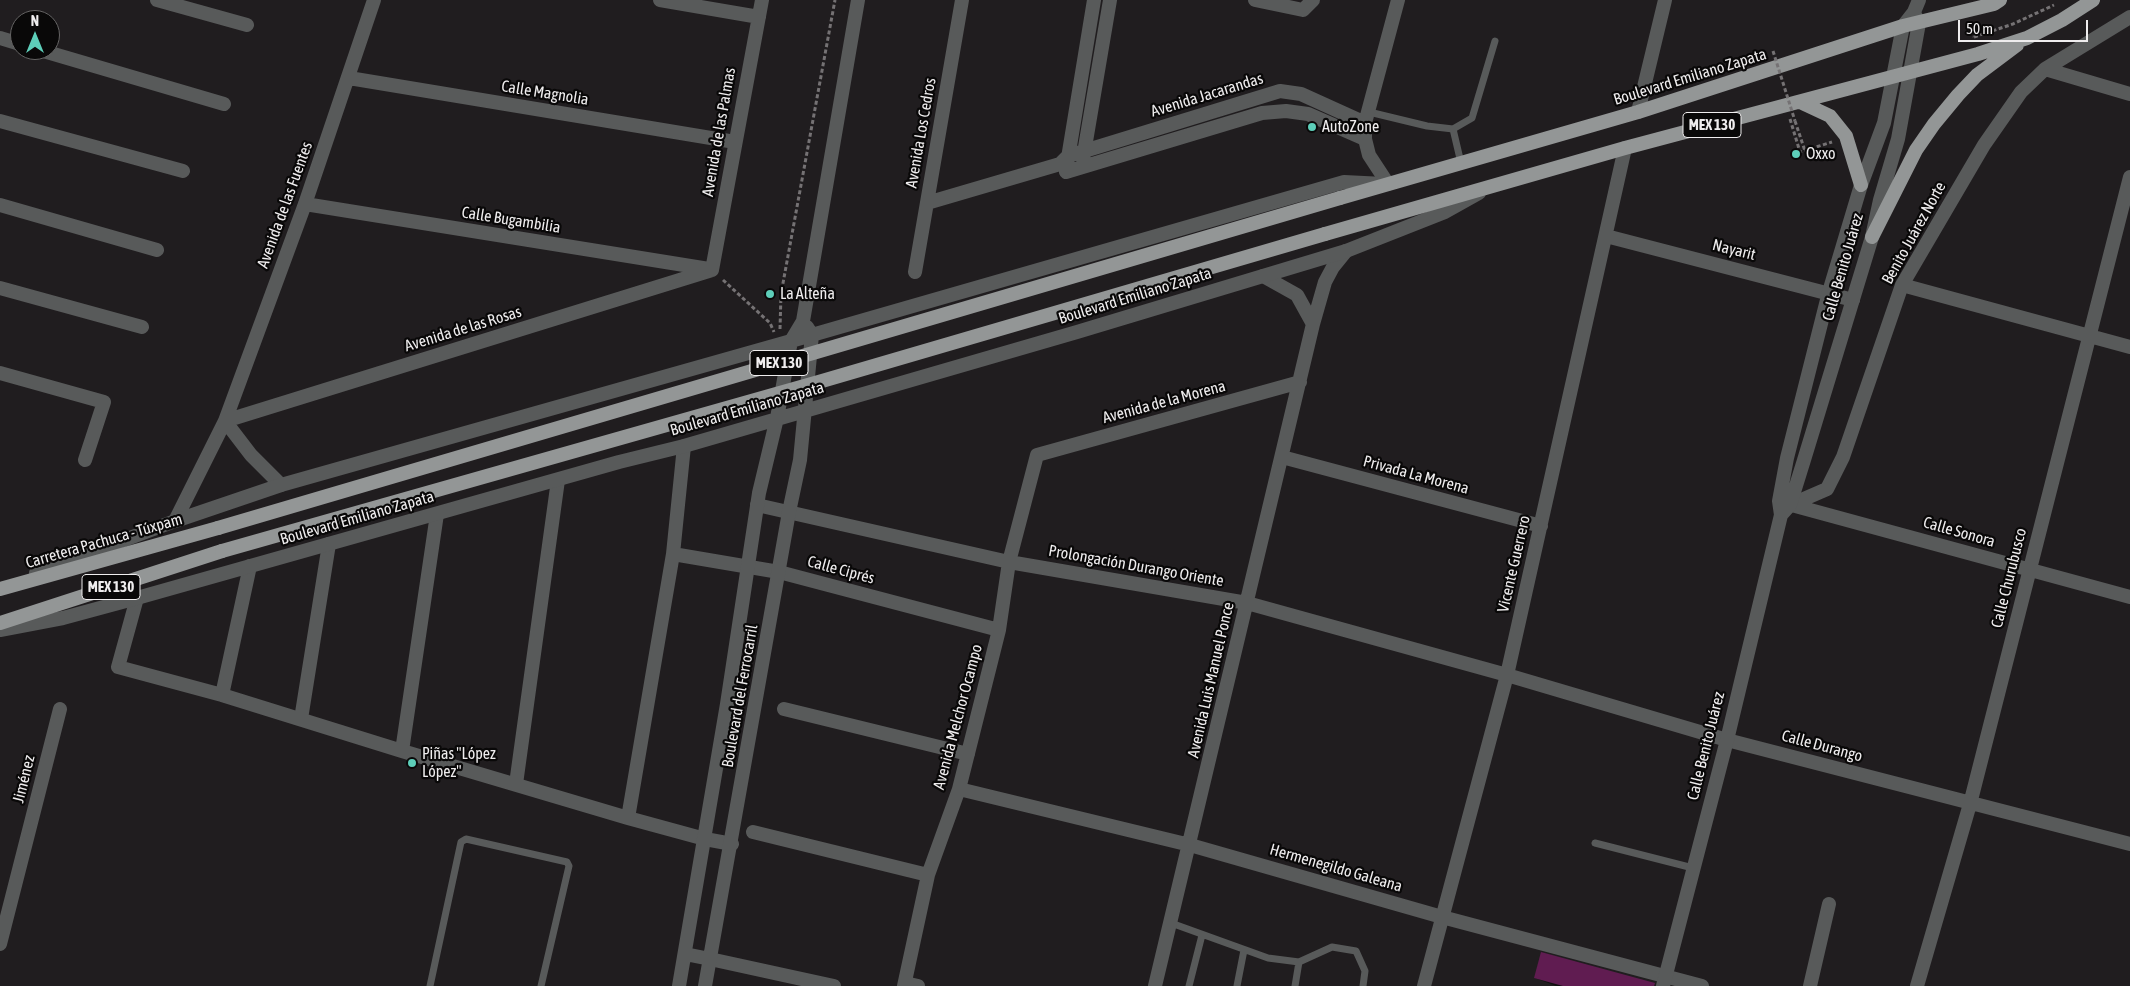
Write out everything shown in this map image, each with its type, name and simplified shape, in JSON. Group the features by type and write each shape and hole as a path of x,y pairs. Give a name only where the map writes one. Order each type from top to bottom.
{"main road":[{"name":"Boulevard Emiliano Zapata","path":"218,528 1638,112 1903,26 1917,12 1967,11 1994,4 2000,0"},
{"name":"Boulevard Emiliano Zapata","path":"0,623 222,551 813,383 1625,148 1978,54 2027,38 2062,20 2093,0"},
{"path":"1872,237 1916,150 1934,124 1977,75 2027,38"},
{"path":"1793,104 1830,116 1847,138 1861,186"},
{"name":"Carretera Pachuca - Túxpam","path":"0,588 218,528"}],"street":[{"path":"157,0 247,25"},
{"name":"Avenida de las Fuentes","path":"175,521 225,421 305,204 374,0"},
{"path":"660,0 759,17"},
{"name":"Avenida de las Palmas","path":"712,270 762,0"},
{"path":"785,342 803,321 858,0"},
{"name":"Avenida Los Cedros","path":"915,272 962,0"},
{"path":"1065,164 1094,0"},
{"path":"1082,167 1110,0"},
{"path":"1255,0 1303,10 1313,0"},
{"path":"1388,184 1370,155 1365,139 1367,117 1398,0"},
{"path":"1638,112 1665,0"},
{"name":"Calle Benito Juárez","path":"1664,982 1727,740 1783,507 1853,300 1898,139 1911,72 1917,12"},
{"name":"Benito Juárez Norte","path":"1783,507 1827,488 1843,458 1902,285 1984,145 2021,92 2045,69 2130,17"},
{"name":"Calle Benito Juárez","path":"1783,507 1787,458 1830,292 1861,186 1884,123 1903,26"},
{"path":"60,56 224,104"},
{"path":"2045,69 2130,94"},
{"name":"Calle Magnolia","path":"349,78 735,142"},
{"name":"Avenida Jacarandas","path":"927,203 1065,164 1084,151 1280,91 1301,94 1367,117"},
{"name":"Avenida Jacarandas","path":"1065,164 1082,167 1262,113 1286,111 1308,114 1365,139"},
{"path":"0,121 183,171"},
{"name":"Vicente Guerrero","path":"1424,986 1507,675 1625,148"},
{"name":"Calle Churubusco","path":"1917,986 1970,804 2130,177"},
{"name":"Boulevard Emiliano Zapata","path":"0,588 175,521 281,485 1344,182 1388,184"},
{"name":"Boulevard Emiliano Zapata","path":"0,630 63,618 619,462 684,446 1263,276 1346,251 1445,212 1491,186"},
{"name":"Calle Bugambilia","path":"305,204 712,270"},
{"path":"0,205 157,250"},
{"name":"Nayarit","path":"1606,236 1830,292 1853,300"},
{"name":"Avenida Luis Manuel Ponce","path":"1156,986 1313,324 1325,282 1333,267 1346,251"},
{"name":"Avenida de las Rosas","path":"225,421 712,270"},
{"path":"1263,276 1297,296 1313,324"},
{"path":"1902,285 2130,347"},
{"path":"0,288 142,326"},
{"path":"803,321 812,334"},
{"name":"Boulevard del Ferrocarril","path":"705,986 732,844 789,512 800,460 812,334"},
{"name":"Boulevard del Ferrocarril","path":"679,986 705,839 757,505 767,452 777,418 785,342"},
{"path":"0,373 104,402 85,460"},
{"name":"Avenida de la Morena","path":"1037,455 1300,382"},
{"path":"225,421 251,455 281,485"},
{"path":"628,818 673,554 684,446"},
{"name":"Avenida Melchor Ocampo","path":"909,985 928,875 959,789 999,630 1009,562 1037,455"},
{"name":"Privada La Morena","path":"1282,457 1541,526"},
{"path":"516,784 558,480"},
{"name":"Prolongación Durango Oriente","path":"757,505 1009,562 1247,603 1507,675"},
{"name":"Calle Sonora","path":"1783,507 2130,597"},
{"path":"402,751 436,514"},
{"path":"301,719 329,544"},
{"name":"Calle Ciprés","path":"673,554 779,572 999,630"},
{"path":"222,695 250,566"},
{"path":"137,598 118,667 222,695 628,818 705,839 732,844"},
{"name":"Calle Durango","path":"1507,675 1727,740 2130,844"},
{"name":"Jiménez","path":"0,944 60,709"},
{"path":"784,709 968,754"},
{"name":"Hermenegildo Galeana","path":"959,789 1190,845 1664,982 1702,986"},
{"path":"753,832 928,875"},
{"path":"1810,986 1829,904"},
{"path":"684,954 834,986"}],"lane":[{"path":"1367,117 1453,130 1472,118 1495,41"},
{"path":"1453,130 1461,163"},
{"path":"430,986 461,842 466,839 567,862 569,866 541,986"},
{"path":"1595,843 1693,868"},
{"path":"1171,923 1202,936 1268,958 1299,962 1332,947 1356,951 1365,971 1363,986"},
{"path":"1189,986 1202,936"},
{"path":"1237,986 1244,950"},
{"path":"1296,986 1299,962"}],"path":[{"path":"785,342 781,294 835,0"},
{"path":"1974,37 2013,24 2057,3"},
{"path":"1967,11 1978,54"},
{"path":"1773,51 1805,151"},
{"path":"1793,104 1800,152 1847,138"},
{"path":"712,270 770,323 785,342"}],"building":[{"path":"1541,952 1655,983 1654,986 1563,986 1534,978"}],"place":[{"name":"AutoZone","path":"1312,127"},
{"name":"Oxxo","path":"1796,154"},
{"name":"La Alteña","path":"770,294"},
{"name":"Piñas \"López López\"","path":"412,763"}]}
